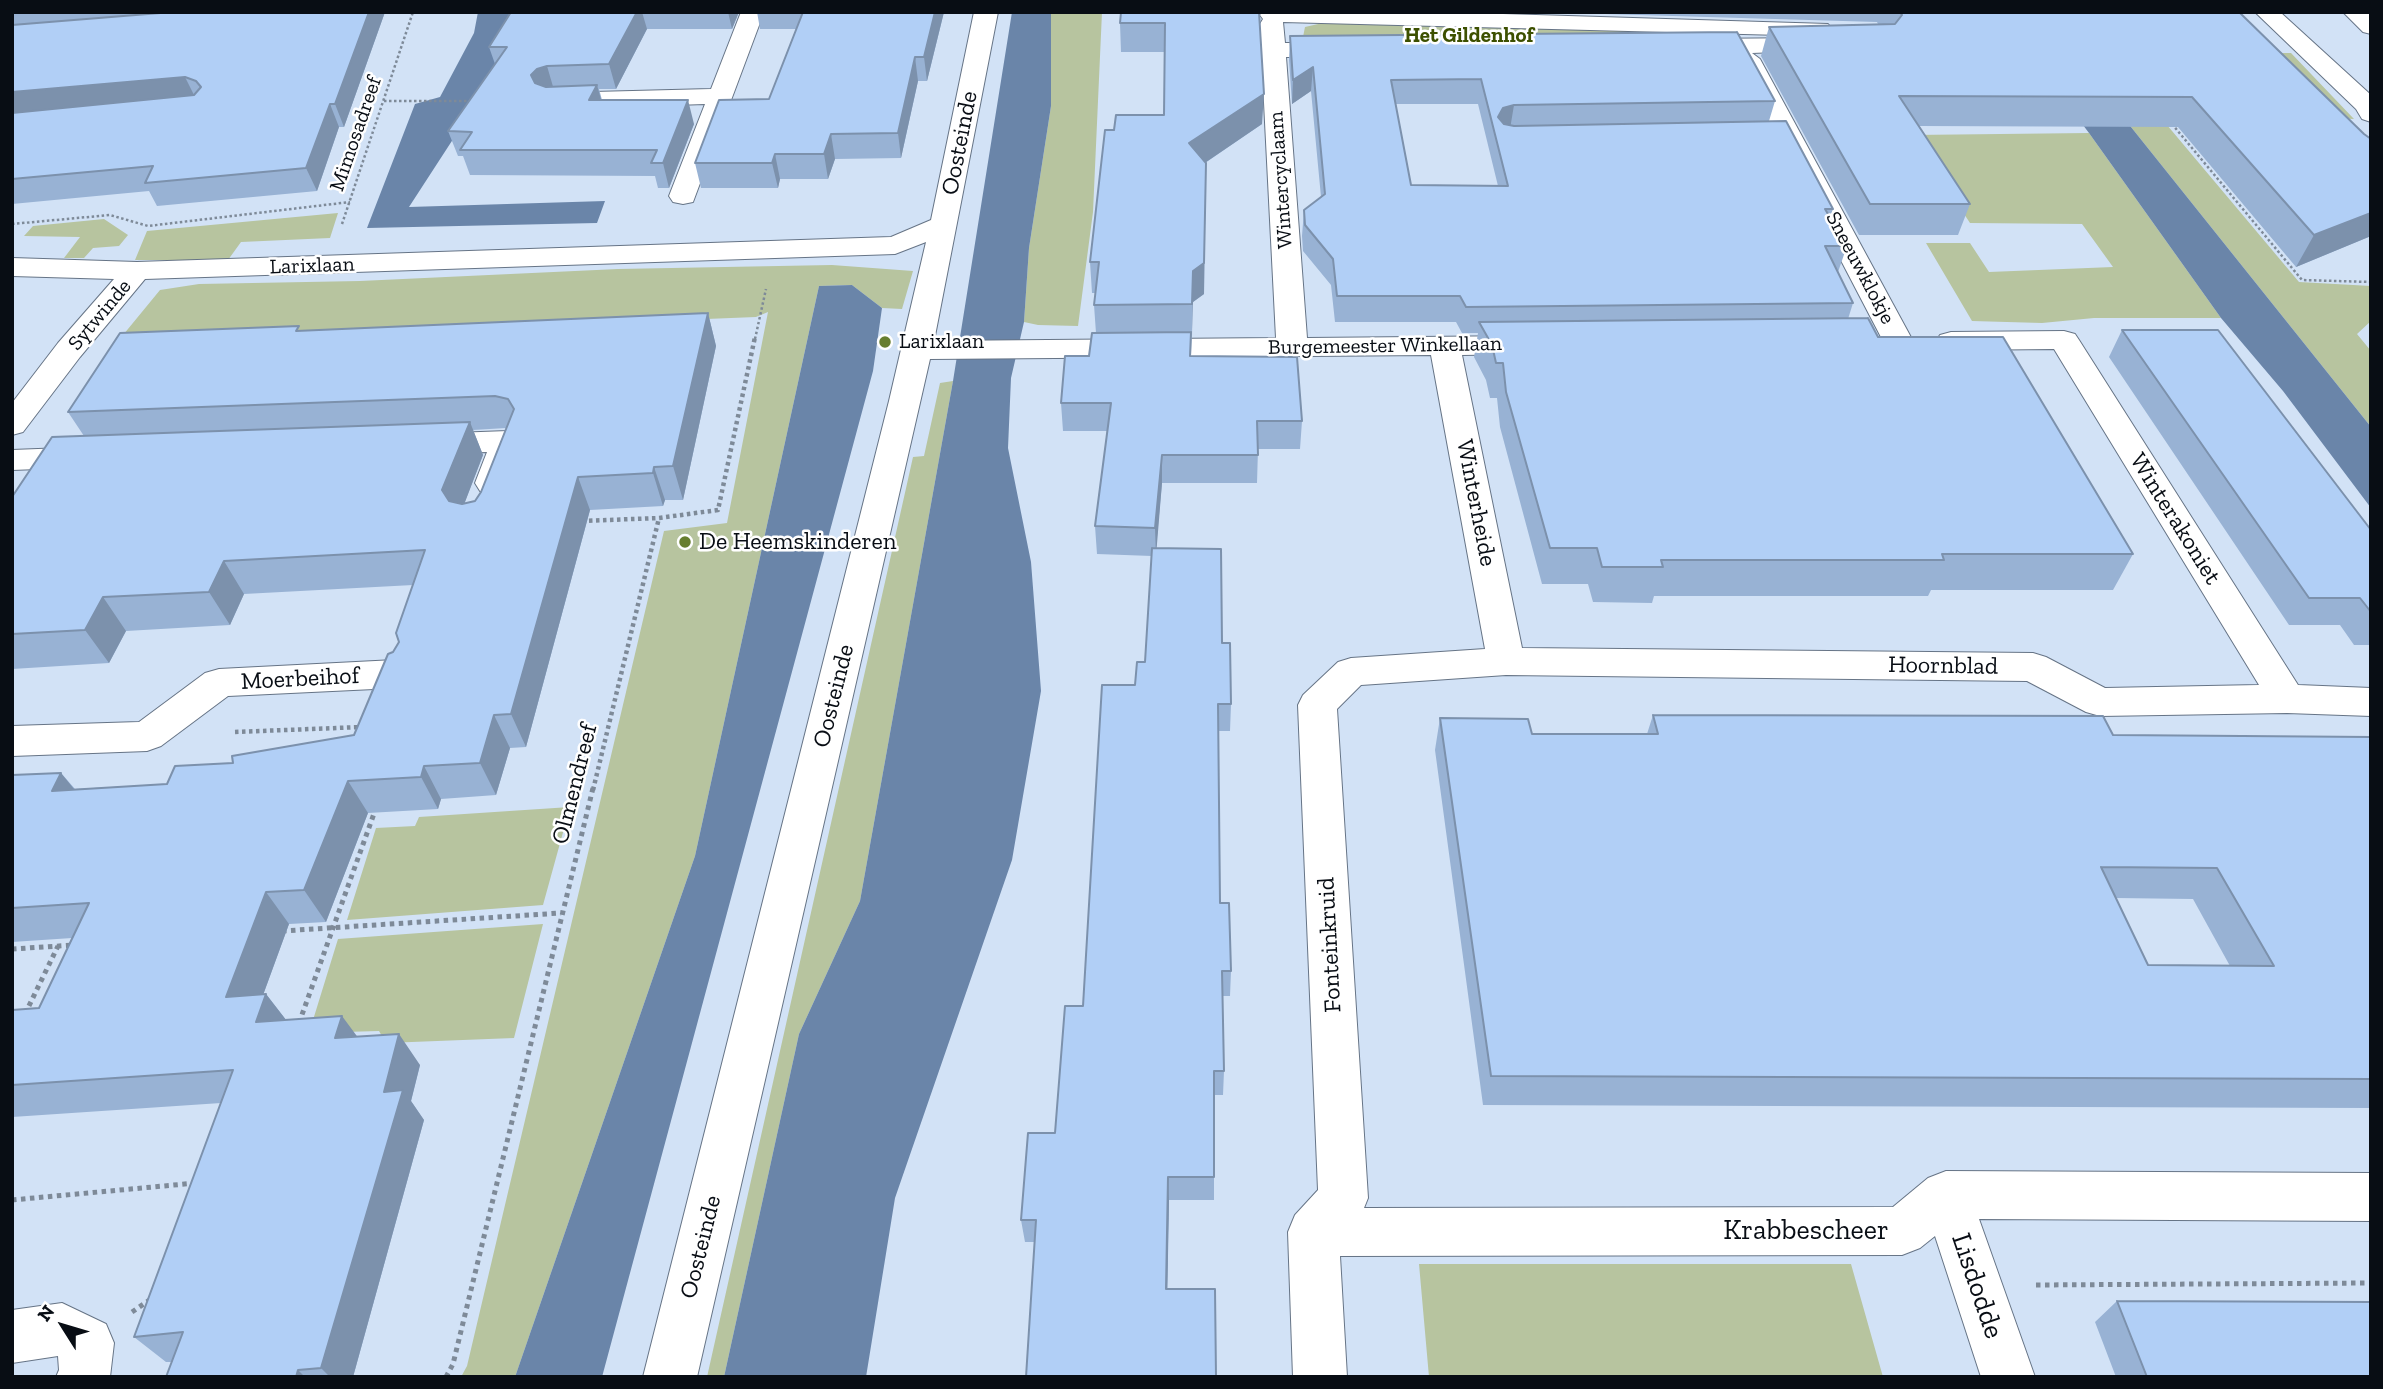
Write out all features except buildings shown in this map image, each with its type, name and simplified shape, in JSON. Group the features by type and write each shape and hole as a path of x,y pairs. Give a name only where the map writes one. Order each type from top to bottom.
{"street":[{"path":"683,196 753,12"},
{"name":"Oosteinde","path":"670,1377 926,350 944,225 986,12"},
{"path":"2266,12 2368,106 2371,114"},
{"path":"2354,12 2371,27"},
{"path":"1272,14 1737,37 1840,38"},
{"name":"Wintercyclaam","path":"1272,14 1292,347"},
{"path":"1631,47 1737,37"},
{"name":"Sneeuwklokje","path":"1737,37 1777,136 1885,341 2064,340"},
{"path":"1273,50 1370,49"},
{"path":"554,101 721,96"},
{"path":"2371,125 2371,135"},
{"name":"Larixlaan","path":"137,271 894,245 944,225"},
{"name":"Sytwinde","path":"12,267 137,271"},
{"name":"Sytwinde","path":"12,425 69,350 137,271"},
{"name":"Winterakoniet","path":"2064,340 2287,699"},
{"name":"Burgemeester Winkellaan","path":"926,350 1555,345"},
{"name":"Winterheide","path":"1446,346 1507,661"},
{"path":"398,446 508,441 481,512"},
{"path":"12,460 122,456"},
{"name":"Hoornblad","path":"1507,661 2033,667 2100,702 2287,699 2371,702"},
{"name":"Fonteinkruid","path":"1313,1232 1343,1198 1317,705 1351,672 1507,661"},
{"name":"Moerbeihof","path":"147,736 219,683 395,674"},
{"path":"12,741 147,736"},
{"path":"1945,1195 2371,1197"},
{"name":"Krabbescheer","path":"1313,1232 1902,1231 1945,1195"},
{"name":"Lisdodde","path":"1945,1195 2008,1377"},
{"path":"1313,1232 1320,1377"},
{"path":"12,1337 62,1329 85,1360"}],"path":[{"name":"Mimosadreef","path":"327,266 413,12"},
{"path":"384,101 485,101"},
{"path":"2170,123 2302,280 2371,282"},
{"path":"2179,133 2192,133"},
{"path":"12,224 110,215 148,226 350,202"},
{"path":"580,521 659,518 718,510 775,248"},
{"name":"Olmendreef","path":"446,1377 453,1364 659,518"},
{"path":"147,736 374,726 395,674"},
{"path":"296,1032 377,806"},
{"path":"277,931 561,913"},
{"path":"12,949 86,944"},
{"path":"24,1016 58,946"},
{"path":"12,1200 209,1182"},
{"path":"1976,1285 2371,1283"},
{"path":"85,1360 160,1293"}],"green space":[{"path":"1051,12 1102,12 1093,212 1078,326 1024,322 1029,248 1051,106"},
{"path":"2039,12 2072,12 2299,282 2371,286 2371,321 2357,334 2371,351 2371,427"},
{"path":"1327,22 1715,32 1303,37 1305,27"},
{"path":"2269,53 2291,53 2354,119 2334,118"},
{"path":"2089,133 2221,318 2094,318 2042,323 1972,321 1926,243 1970,243 1989,272 2113,267 2082,224 1970,223 1912,135"},
{"path":"338,213 330,238 241,242 228,260 135,260 147,231"},
{"path":"104,219 128,235 119,246 93,248 84,258 64,258 80,237 24,236 33,226"},
{"path":"832,265 913,271 902,309 882,308 852,285 819,286 695,856 515,1377 461,1377 467,1366 664,531 727,523 768,312 756,317 158,341 114,346 160,290 199,284 360,281 618,269"},
{"path":"953,381 860,901 799,1034 724,1377 707,1377 913,457 924,456 940,383"},
{"path":"570,807 543,905 347,920 376,828 415,826 419,817"},
{"path":"543,924 514,1038 386,1043 379,1031 309,1033 338,939"},
{"path":"1419,1264 1851,1264 1883,1377 1429,1377"}],"water":[{"path":"478,12 515,12 522,33 409,207 605,201 597,223 367,228 415,104 440,97 474,33"},
{"path":"1012,12 1051,12 1051,106 1029,248 1024,322 1011,378 1008,448 1031,562 1041,691 1012,860 895,1198 866,1377 724,1377 799,1034 860,901 953,381"},
{"path":"1998,12 2039,12 2371,427 2371,508 2283,391 2221,318 2089,133"},
{"path":"852,285 882,308 873,371 602,1377 515,1377 695,856 819,286"}],"place":[{"name":"Larixlaan","path":"885,342"},
{"name":"De Heemskinderen","path":"685,542"}],"district":[{"name":"Het Gildenhof","path":"1469,36"}]}
